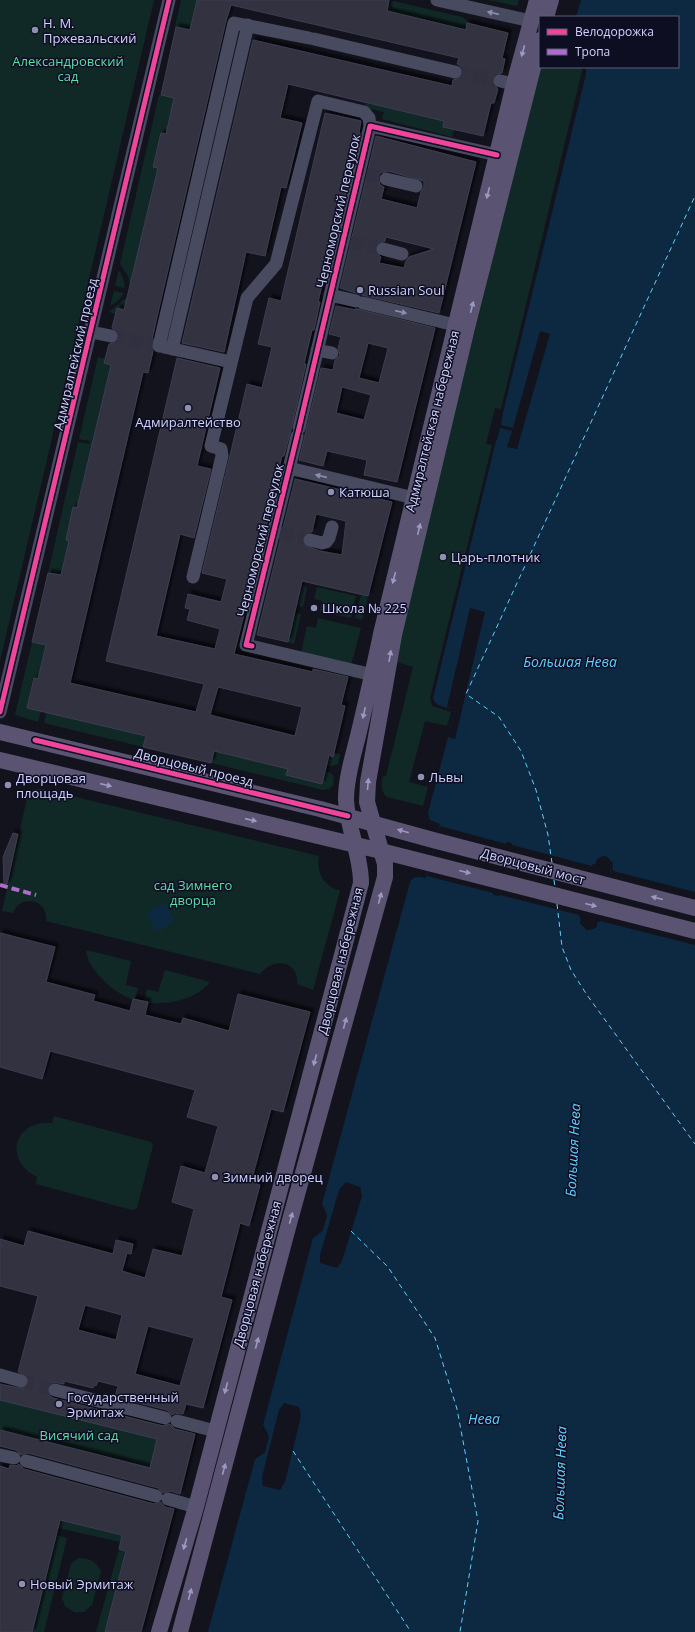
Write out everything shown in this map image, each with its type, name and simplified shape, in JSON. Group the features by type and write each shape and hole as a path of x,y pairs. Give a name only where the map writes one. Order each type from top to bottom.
{"main road":[{"name":"Адмиралтейская набережная","path":"355,845 348,816 346,798 348,776 497,155 507,82 531,21 537,0"},
{"path":"546,16 551,0"},
{"name":"Адмиралтейская набережная","path":"381,851 367,802 368,782 394,635 467,328 539,44"},
{"name":"Дворцовый проезд","path":"0,732 372,822"},
{"path":"0,760 381,851"},
{"name":"Дворцовый мост","path":"372,822 433,840 695,908"},
{"name":"Дворцовая набережная","path":"159,1632 196,1506 361,883 361,870 355,845"},
{"name":"Дворцовый мост","path":"381,851 695,931"},
{"name":"Дворцовая набережная","path":"180,1632 290,1220 385,877 385,864 381,851"}],"street":[{"name":"Адмиралтейский проезд","path":"0,712 169,0"},
{"path":"438,0 531,21"},
{"path":"231,362 156,346 234,23 311,38 455,72"},
{"path":"172,349 248,25"},
{"path":"193,577 222,456 220,449 211,446 247,298 276,264 318,101 364,112 369,118 370,126"},
{"name":"Черноморский переулок","path":"373,675 246,644 277,532 296,431 317,350 315,336 330,295 346,240 362,173 370,126 497,155"},
{"path":"386,179 416,186"},
{"path":"383,249 402,254"},
{"path":"330,295 456,325"},
{"path":"91,332 110,336"},
{"path":"317,350 332,353"},
{"path":"289,468 342,476 414,498"},
{"path":"310,540 322,543 326,542 329,538 332,527"},
{"path":"0,1376 21,1381"},
{"path":"55,1390 215,1431"},
{"path":"0,1455 14,1458"},
{"path":"26,1462 196,1506"}],"green space":[{"name":"Александровский сад","path":"0,0 154,0 0,661"},
{"path":"181,0 197,0 190,30 175,27"},
{"path":"389,0 462,17 468,22 466,30 387,11"},
{"path":"488,0 519,0 517,6"},
{"path":"540,68 582,68 501,409 495,408 486,444 492,445 430,698 432,706 451,712 447,726 425,721 409,782 428,787 423,806 387,797 383,792 382,787 383,776 386,776 413,667 397,662 394,658"},
{"path":"159,95 174,98 166,134 161,133 153,166 158,168 130,285 128,276 120,264"},
{"path":"366,103 444,121 443,127 454,130 452,137 382,119 384,112 365,108"},
{"path":"119,270 123,278 125,288 115,286"},
{"path":"114,291 124,293 118,301 110,306"},
{"path":"127,297 124,310 117,308 116,314 109,312"},
{"path":"98,357 105,359 104,363 111,365 77,508 73,508 66,540 69,541 61,575 48,573 78,442 89,444 90,441 79,439"},
{"path":"302,584 307,588 303,607 297,606"},
{"path":"317,587 356,596 351,618 320,611 322,601 314,599"},
{"path":"361,595 368,597 362,620 355,618"},
{"path":"295,613 301,614 294,644 288,642"},
{"path":"318,618 361,628 351,665 301,653 307,626 316,628"},
{"path":"32,642 46,645 38,679 33,678 27,708 41,711 38,722 15,715"},
{"path":"46,712 146,736 143,747 44,723"},
{"path":"214,751 288,769 286,775 322,784 325,771 331,773 334,777 333,785 329,789 323,790 211,763"},
{"path":"334,753 340,754 338,764 333,766 326,765 329,755 333,757"},
{"name":"сад Зимнего дворца","path":"35,789 43,789 319,856 318,862 322,878 329,886 340,891 313,990 297,984 297,976 294,970 290,966 284,964 278,963 272,965 260,974 46,921 46,914 43,908 34,902 28,901 22,903 13,913 2,911 27,798 30,792"},
{"path":"86,950 131,961 126,985 138,988 135,1000 128,998 112,988 97,974 88,958"},
{"path":"165,970 210,982 197,993 180,1000 162,1003 144,1002 147,989 158,992"},
{"path":"54,1116 151,1142 153,1146 137,1208 132,1210 36,1184 37,1177 26,1170 20,1161 17,1152 18,1142 22,1134 29,1128 39,1124 52,1123"},
{"name":"Висячий сад","path":"0,1400 157,1439 150,1468 0,1430"},
{"path":"60,1520 122,1535 120,1542 58,1528"},
{"path":"56,1535 67,1538 44,1632 32,1632"},
{"path":"119,1549 126,1551 105,1632 96,1632"},
{"path":"78,1558 92,1561 101,1571 92,1605 84,1612 74,1612 65,1606 62,1598 71,1564"}],"water":[{"name":"Нева","path":"581,0 695,0 695,1632 208,1632 255,1459 265,1452 268,1434 263,1425 313,1238 321,1232 327,1216 322,1204 410,882 415,877 426,878 440,824 430,820 428,813 455,709 439,705 433,698 586,74 586,68 679,68 679,16 576,16","holes":["507,842 512,844 499,895 493,895","602,856 607,857 609,862 610,878 600,922 598,922 593,929 587,930 580,923 593,864 595,865"]},
{"path":"161,904 167,905 168,910 171,911 170,914 174,918 173,923 167,925 167,928 164,927 160,931 154,930 153,924 150,923 151,921 147,917 147,914 151,910 154,910 154,907"}],"pier":[{"path":"540,331 550,334 517,449 507,447 512,431 500,428 497,440 495,440 501,414 503,414 501,425 513,428"},
{"path":"470,608 485,612 455,739 448,737 436,782 434,782 455,709 447,707"},
{"path":"440,826 506,844 507,842 512,843 512,845 592,866 593,864 595,865 597,859 606,856 613,863 613,871 695,892 695,945 600,921 598,922 596,928 587,930 580,923 581,918 579,915 500,895 493,895 493,893 427,876","holes":["508,844 510,845 497,894 496,893","602,858 606,858 609,861 611,871 598,920 596,921 595,925 588,929 582,922 582,916 594,867"]},
{"path":"346,1182 360,1187 362,1196 342,1261 337,1268 320,1263 320,1255 339,1190"},
{"path":"322,1204 327,1215 323,1230 313,1238 314,1234 321,1229 325,1216 321,1208"},
{"path":"284,1403 299,1407 301,1416 285,1482 280,1490 263,1486 262,1477 279,1410"},
{"path":"263,1425 269,1437 265,1452 255,1459 254,1463 255,1456 263,1451 267,1437 262,1428"}],"building":[{"name":"Адмиралтейство","path":"197,0 389,0 387,11 466,30 467,23 508,33 502,58 505,59 502,73 497,74 492,79 493,84 498,89 494,103 491,103 483,136 443,127 444,121 288,84 280,118 302,123 286,188 281,187 265,256 246,252 224,352 182,343 253,40 452,86 453,80 461,78 463,73 461,66 457,64 459,58 231,5 226,21 151,344 153,351 148,373 143,372 70,683 196,712 204,684 106,661 177,358 220,368 197,466 211,469 194,538 180,534 156,636 215,649 220,629 187,620 190,609 185,608 188,594 221,602 227,579 202,573 247,384 262,388 272,347 258,344 269,298 281,301 325,113 361,121 360,133 328,271 326,268 318,302 320,302 304,364 306,364 291,430 277,475 279,475 234,654 313,672 313,669 348,677 341,705 345,706 333,757 329,755 322,784 286,775 288,769 214,751 211,763 143,747 146,736 27,708 34,678 38,679 46,645 32,642 48,573 61,575 69,541 66,540 73,507 77,508 111,365 104,363 109,344 114,343 119,338 118,333 112,328 117,308 124,310 158,168 153,167 161,133 166,134 174,98 161,95 176,27 190,30","holes":["218,687 302,707 295,736 210,715"]},
{"path":"376,136 476,162 439,313 362,295 340,288","holes":["388,171 424,181 424,187 421,192 417,208 381,199 384,187 380,185 378,178 380,173","386,237 434,249 409,257 404,268 379,263 381,257 377,254 375,247 378,243 385,241"]},
{"path":"336,306 357,309 435,328 397,482 364,475 367,460 327,451 323,466 299,460 321,368 333,370 335,360 340,355 338,348 341,337 329,334","holes":["368,343 388,348 379,383 359,378","342,387 371,395 364,420 336,413"]},
{"path":"295,479 392,502 368,596 302,581 288,642 257,635","holes":["316,514 346,521 342,555 320,551 304,545 302,538 307,532 312,532"]},
{"path":"13,833 18,834 7,884 4,884 3,857"},
{"name":"Зимний дворец","path":"0,933 55,947 46,982 95,995 93,1001 130,1011 133,999 148,1002 145,1015 181,1024 183,1018 229,1031 238,994 310,1012 283,1112 271,1109 251,1182 260,1185 249,1226 240,1223 221,1297 232,1300 203,1408 186,1404 183,1414 175,1413 172,1415 167,1410 115,1397 118,1386 98,1381 96,1386 94,1385 93,1388 64,1381 64,1384 52,1382 47,1388 47,1393 53,1398 163,1426 170,1424 175,1429 195,1434 180,1494 170,1491 163,1493 158,1488 28,1453 21,1455 16,1450 0,1446 0,1430 150,1468 157,1439 0,1400 0,1384 23,1389 29,1384 27,1376 18,1372 38,1296 0,1286 0,1239 24,1246 28,1231 113,1254 116,1240 133,1244 131,1254 127,1253 122,1271 145,1278 153,1249 182,1256 194,1209 172,1202 181,1166 205,1173 218,1126 187,1117 195,1090 50,1051 42,1079 0,1067","holes":["85,1305 122,1315 116,1340 78,1330","148,1326 194,1338 180,1386 135,1374"]},
{"name":"Новый Эрмитаж","path":"19,1464 24,1469 154,1504 161,1502 165,1507 174,1509 141,1632 105,1632 126,1551 119,1549 122,1535 60,1520 32,1632 0,1632 0,1466 9,1469 10,1465 16,1466"}],"ferry route":[{"path":"552,863 548,835 536,790 521,751 499,717 466,694 695,196"},
{"path":"554,880 555,887"},
{"path":"557,904 562,947 571,970 587,995 695,1144"},
{"path":"351,1231 388,1267 435,1338 457,1409 478,1521 460,1632"},
{"path":"293,1451 411,1632"}],"tunnel":[{"path":"455,72 500,81"},
{"path":"367,174 386,179"},
{"path":"350,242 383,249"},
{"path":"111,336 154,345"},
{"path":"280,533 310,540"},
{"path":"21,1381 55,1390"}],"marked path":[{"path":"0,885 36,895"}],"cycle path":[{"path":"0,712 169,0"},
{"path":"252,646 246,645 370,126 497,155"},
{"path":"35,740 348,816"}],"place":[{"name":"Н. М. Пржевальский","path":"35,30"},
{"name":"Russian Soul","path":"360,290"},
{"name":"Адмиралтейство","path":"188,408"},
{"name":"Катюша","path":"331,492"},
{"name":"Царь-плотник","path":"443,557"},
{"name":"Школа № 225","path":"314,608"},
{"name":"Львы","path":"421,777"},
{"name":"Дворцовая площадь","path":"8,785"},
{"name":"Зимний дворец","path":"215,1177"},
{"name":"Государственный Эрмитаж","path":"59,1404"},
{"name":"Новый Эрмитаж","path":"22,1584"}],"water label":[{"name":"Большая Нева","path":"570,662"},
{"name":"Большая Нева","path":"573,1150"},
{"name":"Большая Нева","path":"560,1473"}]}
